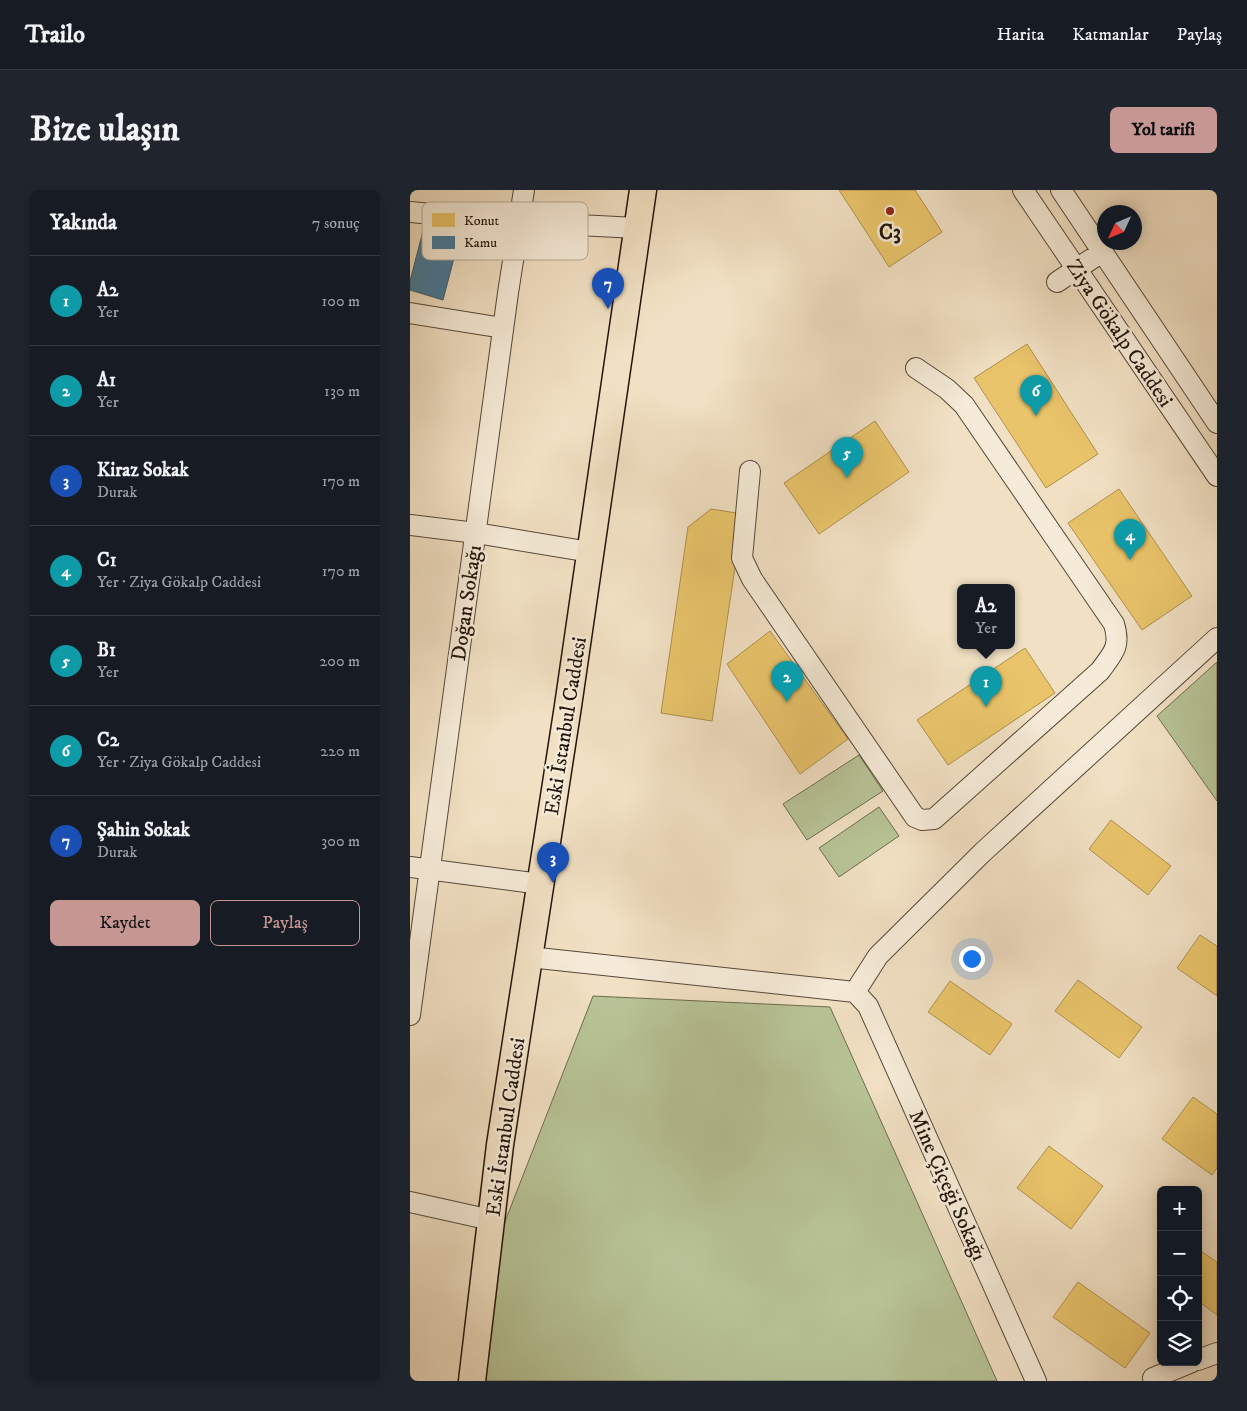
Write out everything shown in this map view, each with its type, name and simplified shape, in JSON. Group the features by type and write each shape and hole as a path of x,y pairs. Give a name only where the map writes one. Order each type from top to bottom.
{"main road":[{"name":"Eski İstanbul Caddesi","path":"472,1381 500,1145 541,884 643,190"}],"street":[{"name":"Ziya Gökalp Caddesi","path":"1023,190 1217,476"},
{"name":"Ziya Gökalp Caddesi","path":"1061,190 1217,423"},
{"path":"588,226 637,228"},
{"path":"1057,282 1102,252"},
{"name":"Doğan Sokağı","path":"410,1015 513,260"},
{"path":"410,313 503,328"},
{"path":"750,471 742,558 752,579 915,817 922,820 934,819 1100,671 1114,653 1118,638 1114,624 964,405 947,389 916,368"},
{"path":"410,525 476,533 590,552"},
{"path":"529,957 855,992 878,956 983,852 1217,638"},
{"path":"410,867 541,884"},
{"name":"Mine Çiçeği Sokağı","path":"855,992 868,1006 1036,1381"},
{"path":"410,1202 491,1220"},
{"path":"1202,1359 1217,1353"},
{"path":"1153,1378 1182,1366"}],"green space":[{"path":"1217,662 1217,801 1157,716"},
{"path":"859,755 883,791 807,840 783,804"},
{"path":"879,807 899,836 839,877 819,848"},
{"path":"593,996 830,1007 997,1381 484,1381 499,1237"}],"building: Konut":[{"name":"C3","path":"839,190 915,190 942,232 889,267"},
{"path":"1027,344 1098,454 1046,488 974,378"},
{"path":"875,421 909,472 819,534 784,483"},
{"path":"1119,489 1192,596 1142,630 1068,523"},
{"path":"711,509 743,514 712,721 661,713 688,527"},
{"path":"770,631 848,739 800,774 727,664"},
{"path":"1025,648 1055,693 948,765 917,720"},
{"path":"1111,820 1171,866 1148,895 1089,849"},
{"path":"1200,935 1217,946 1217,996 1177,968"},
{"path":"1078,980 1142,1027 1119,1058 1055,1011"},
{"path":"950,981 1012,1024 990,1055 928,1012"},
{"path":"1193,1097 1217,1114 1217,1168 1212,1175 1162,1139"},
{"path":"1049,1146 1103,1186 1071,1229 1017,1188"},
{"path":"1202,1252 1217,1262 1217,1315 1202,1304"},
{"path":"1078,1282 1150,1333 1125,1368 1053,1317"}],"building: Kamu":[{"path":"422,235 422,260 453,260 443,300 410,290 410,281"}],"place":[{"name":"C3","path":"890,211"},
{"name":"Şahin Sokak","path":"608,309"},
{"name":"C2","path":"1036,416"},
{"name":"B1","path":"847,478"},
{"name":"C1","path":"1130,560"},
{"name":"A1","path":"787,702"},
{"name":"A2","path":"986,707"},
{"name":"Kiraz Sokak","path":"553,883"}]}
